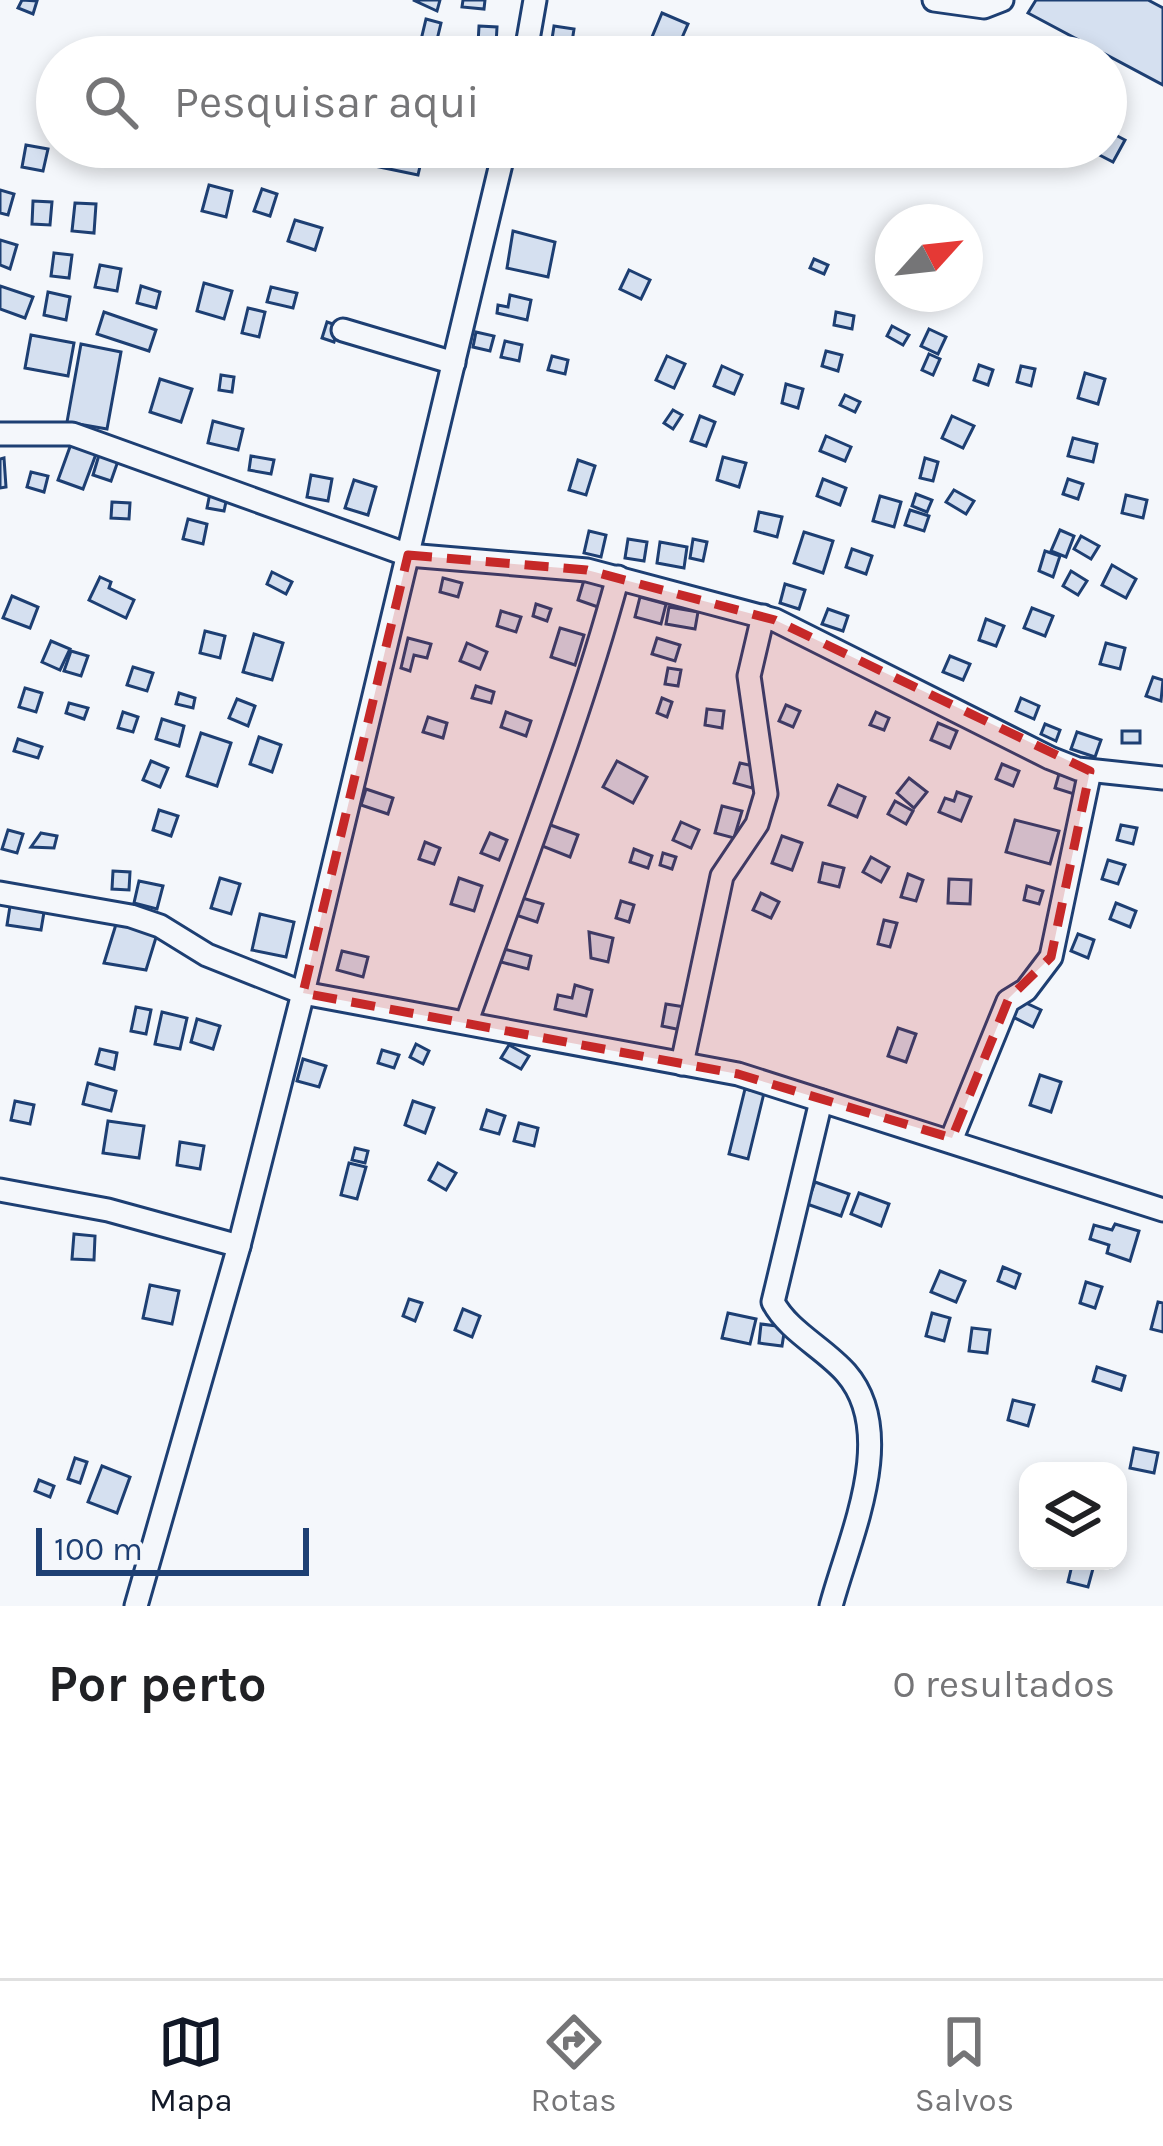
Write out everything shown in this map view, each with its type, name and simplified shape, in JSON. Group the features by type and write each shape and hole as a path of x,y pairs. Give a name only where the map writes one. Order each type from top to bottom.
{"street":[{"path":"529,36 535,0"},
{"path":"934,0 984,7 1002,0"},
{"path":"136,1606 239,1246 500,168"},
{"path":"344,330 454,363"},
{"path":"0,434 71,434 408,556 618,577 763,616 852,655 1050,758 1090,770 1163,778"},
{"path":"467,1022 534,832 554,790 618,577"},
{"path":"682,1064 722,877 758,824 766,794 749,676 763,616"},
{"path":"952,1138 1008,1001 1026,990 1051,957 1090,770"},
{"path":"0,893 131,916 160,926 207,955 303,993 738,1074 952,1138 1163,1210"},
{"path":"820,1101 772,1302 778,1314 832,1358 867,1406 867,1466 831,1606"},
{"path":"0,1190 109,1210 239,1246"}],"highlighted area":[{"path":"408,555 587,570 775,620 1090,771 1051,957 1009,998 952,1138 738,1074 303,993"}],"building":[{"path":"22,0 37,1 33,14 18,8"},
{"path":"413,0 440,0 437,11"},
{"path":"463,0 485,0 484,9 462,7"},
{"path":"1036,0 1148,0 1163,8 1163,85 1127,66 1127,36 1071,36 1028,13"},
{"path":"662,13 688,24 683,36 652,36"},
{"path":"426,19 441,23 438,36 422,36"},
{"path":"479,26 497,27 496,36 478,36"},
{"path":"554,26 574,29 573,36 552,36"},
{"path":"26,145 36,147 36,168 43,171 22,167"},
{"path":"384,168 420,168 418,175"},
{"path":"209,185 232,191 226,217 202,211"},
{"path":"262,189 277,194 270,216 254,211"},
{"path":"0,190 14,194 8,215 0,213"},
{"path":"33,201 52,202 50,225 32,224"},
{"path":"75,203 96,204 94,233 72,231"},
{"path":"295,220 322,228 315,250 288,241"},
{"path":"513,231 555,242 548,277 507,268"},
{"path":"0,240 17,245 10,269 0,265"},
{"path":"54,253 72,255 69,278 51,276"},
{"path":"814,259 828,265 824,274 810,268"},
{"path":"100,265 121,269 117,291 95,287"},
{"path":"629,270 650,280 641,299 620,289"},
{"path":"204,283 232,291 224,319 197,311"},
{"path":"0,286 33,297 25,318 0,309"},
{"path":"141,286 160,292 156,308 137,303"},
{"path":"271,287 297,293 293,308 267,302"},
{"path":"48,292 70,297 66,320 44,315"},
{"path":"510,295 531,300 527,320 497,313 498,305 508,307"},
{"path":"248,308 265,312 259,337 242,333"},
{"path":"104,312 156,330 149,351 97,334"},
{"path":"836,312 854,316 852,329 834,325"},
{"path":"327,322 339,326 334,342 322,338"},
{"path":"892,326 909,335 903,345 887,336"},
{"path":"929,329 946,337 938,354 921,346"},
{"path":"476,332 494,336 490,351 473,347"},
{"path":"31,335 74,343 68,376 25,368"},
{"path":"505,341 522,345 519,361 501,357"},
{"path":"81,344 121,352 107,429 67,422"},
{"path":"826,351 842,355 838,371 822,366"},
{"path":"929,354 940,359 933,375 922,370"},
{"path":"552,356 568,360 565,374 548,370"},
{"path":"667,356 685,364 674,388 656,380"},
{"path":"979,365 993,370 988,385 974,380"},
{"path":"722,366 742,375 734,394 714,386"},
{"path":"1021,366 1035,369 1031,386 1017,382"},
{"path":"1085,373 1105,379 1098,404 1078,398"},
{"path":"221,375 234,377 232,392 219,390"},
{"path":"160,379 192,389 181,422 150,412"},
{"path":"786,384 803,389 798,408 782,403"},
{"path":"845,395 860,402 855,412 840,405"},
{"path":"673,410 682,415 673,429 664,423"},
{"path":"700,416 715,422 706,446 691,441"},
{"path":"952,416 974,426 963,448 942,438"},
{"path":"213,421 243,429 238,450 208,443"},
{"path":"826,436 851,447 845,461 820,451"},
{"path":"1073,438 1097,444 1093,462 1068,456"},
{"path":"71,444 96,454 83,489 58,480"},
{"path":"99,455 118,461 111,481 93,475"},
{"path":"251,456 274,460 271,474 249,470"},
{"path":"723,457 746,463 739,487 717,480"},
{"path":"4,458 6,487 0,488 0,459"},
{"path":"925,458 938,462 933,481 920,478"},
{"path":"578,460 595,466 586,495 569,490"},
{"path":"31,472 48,476 44,492 27,487"},
{"path":"311,475 332,479 328,501 307,497"},
{"path":"823,479 846,488 840,505 817,496"},
{"path":"1068,479 1083,484 1078,499 1063,494"},
{"path":"354,480 376,487 368,515 345,508"},
{"path":"954,490 974,501 966,514 946,502"},
{"path":"210,493 227,497 224,511 207,508"},
{"path":"916,494 932,500 927,512 912,506"},
{"path":"1126,495 1147,500 1143,518 1122,513"},
{"path":"880,496 901,502 894,527 873,521"},
{"path":"112,502 130,503 129,519 111,518"},
{"path":"910,510 929,516 924,531 905,525"},
{"path":"759,512 782,517 777,537 755,531"},
{"path":"188,519 207,524 203,544 183,539"},
{"path":"1060,530 1074,536 1066,557 1051,551"},
{"path":"589,531 606,535 601,557 584,553"},
{"path":"804,532 833,541 823,573 794,563"},
{"path":"1081,536 1099,546 1091,559 1074,549"},
{"path":"628,539 647,542 644,561 625,558"},
{"path":"693,539 707,542 703,561 690,558"},
{"path":"660,542 687,547 684,568 657,563"},
{"path":"852,549 872,556 866,574 846,567"},
{"path":"1045,551 1060,556 1053,577 1039,571"},
{"path":"1112,565 1136,579 1126,598 1102,585"},
{"path":"1071,571 1087,581 1078,595 1063,586"},
{"path":"272,572 292,582 286,594 267,584"},
{"path":"100,577 111,582 109,588 134,600 126,618 89,600"},
{"path":"443,578 462,583 458,597 440,592"},
{"path":"584,580 605,587 598,607 578,600"},
{"path":"785,584 805,590 799,609 780,603"},
{"path":"12,596 38,607 30,628 3,618"},
{"path":"640,597 666,604 661,624 635,617"},
{"path":"536,604 551,609 547,621 533,616"},
{"path":"669,607 698,612 695,629 666,624"},
{"path":"1032,608 1053,616 1045,636 1024,628"},
{"path":"828,609 848,616 843,631 822,624"},
{"path":"501,611 521,617 516,632 497,626"},
{"path":"986,619 1004,626 996,646 979,640"},
{"path":"560,628 584,635 575,665 551,657"},
{"path":"205,631 225,636 220,658 200,653"},
{"path":"254,634 283,643 272,680 243,672"},
{"path":"408,638 431,644 427,658 414,655 410,671 401,668"},
{"path":"657,638 680,645 675,661 652,654"},
{"path":"51,641 70,649 60,670 42,662"},
{"path":"467,643 487,652 480,669 460,661"},
{"path":"1106,643 1125,648 1120,669 1100,664"},
{"path":"71,651 88,656 81,676 64,671"},
{"path":"950,656 970,664 963,680 943,672"},
{"path":"133,667 153,673 147,691 127,685"},
{"path":"668,668 681,670 678,686 665,684"},
{"path":"1153,677 1163,680 1161,701 1146,696"},
{"path":"476,686 494,692 491,703 472,698"},
{"path":"25,688 42,693 36,712 19,707"},
{"path":"179,693 195,698 193,708 176,704"},
{"path":"662,698 672,702 667,717 657,713"},
{"path":"1021,698 1039,706 1034,719 1016,711"},
{"path":"237,699 255,706 248,726 229,718"},
{"path":"69,703 88,708 84,719 66,713"},
{"path":"786,705 800,711 793,727 779,721"},
{"path":"707,709 724,711 722,728 705,725"},
{"path":"123,712 138,717 133,732 118,728"},
{"path":"506,712 531,721 526,736 501,727"},
{"path":"876,712 889,718 884,730 870,725"},
{"path":"428,717 447,723 443,738 423,732"},
{"path":"162,719 184,726 179,746 156,739"},
{"path":"938,723 957,731 950,748 931,740"},
{"path":"1045,724 1060,730 1056,741 1041,734"},
{"path":"1122,731 1140,731 1140,743 1122,743"},
{"path":"1077,732 1101,740 1095,757 1071,749"},
{"path":"201,733 231,743 217,786 187,776"},
{"path":"259,737 281,745 272,772 250,764"},
{"path":"18,739 42,747 38,758 14,751"},
{"path":"151,761 168,768 160,787 143,780"},
{"path":"617,761 647,777 633,803 603,787"},
{"path":"740,763 758,767 752,788 734,783"},
{"path":"1002,764 1019,771 1013,786 996,779"},
{"path":"1059,774 1082,782 1077,795 1055,788"},
{"path":"909,778 927,792 914,808 897,793"},
{"path":"838,785 865,797 857,817 829,805"},
{"path":"366,789 393,798 388,814 361,805"},
{"path":"957,792 971,797 961,821 939,812 945,798 954,801"},
{"path":"895,801 913,811 906,824 888,814"},
{"path":"722,806 742,811 734,838 715,833"},
{"path":"159,810 178,816 171,836 153,830"},
{"path":"1015,820 1059,831 1050,864 1006,852"},
{"path":"681,822 699,830 691,848 673,840"},
{"path":"545,823 578,835 570,857 537,844"},
{"path":"1121,825 1137,828 1133,844 1117,840"},
{"path":"8,830 23,834 17,853 2,849"},
{"path":"41,833 57,836 54,848 31,847"},
{"path":"490,833 507,840 499,860 481,853"},
{"path":"782,836 802,843 792,870 772,863"},
{"path":"425,842 440,848 434,864 419,859"},
{"path":"634,849 652,856 648,868 630,862"},
{"path":"663,853 676,857 672,869 660,865"},
{"path":"871,857 889,867 881,882 863,872"},
{"path":"1108,860 1125,865 1118,884 1102,879"},
{"path":"823,863 844,868 839,887 819,882"},
{"path":"113,871 130,872 129,890 112,889"},
{"path":"908,874 923,880 916,901 901,897"},
{"path":"220,878 240,884 231,914 211,908"},
{"path":"459,878 482,886 474,911 451,904"},
{"path":"949,879 971,880 970,904 948,903"},
{"path":"139,881 163,886 157,909 134,903"},
{"path":"1027,886 1043,891 1039,904 1024,900"},
{"path":"761,893 779,902 771,918 753,910"},
{"path":"519,897 543,904 537,922 513,914"},
{"path":"11,900 37,904 36,910 44,912 41,930 7,925"},
{"path":"621,901 634,905 629,922 616,918"},
{"path":"1116,903 1136,911 1130,927 1110,919"},
{"path":"260,914 294,922 286,957 252,950"},
{"path":"118,918 158,931 146,970 104,963"},
{"path":"884,920 897,923 890,947 878,944"},
{"path":"589,932 613,938 608,962 591,958"},
{"path":"1078,934 1094,940 1088,958 1071,951"},
{"path":"504,949 531,956 528,969 501,962"},
{"path":"342,951 368,957 363,977 337,970"},
{"path":"575,985 592,990 586,1016 555,1009 558,995 572,998"},
{"path":"1015,998 1041,1010 1033,1027 1007,1014"},
{"path":"666,1004 685,1007 681,1030 662,1026"},
{"path":"136,1007 151,1010 146,1034 131,1031"},
{"path":"162,1012 187,1018 180,1049 155,1044"},
{"path":"197,1019 220,1026 213,1049 191,1042"},
{"path":"898,1028 916,1034 906,1062 888,1056"},
{"path":"416,1044 429,1051 423,1064 410,1057"},
{"path":"509,1045 529,1056 521,1069 501,1058"},
{"path":"100,1049 117,1053 114,1069 96,1064"},
{"path":"382,1050 399,1055 394,1068 378,1063"},
{"path":"303,1059 326,1066 319,1087 297,1081"},
{"path":"1040,1075 1061,1082 1051,1112 1030,1105"},
{"path":"88,1083 116,1091 111,1111 83,1104"},
{"path":"745,1089 764,1093 748,1159 729,1154"},
{"path":"15,1101 34,1105 30,1124 11,1120"},
{"path":"413,1101 434,1108 425,1133 405,1125"},
{"path":"487,1110 505,1116 499,1134 481,1129"},
{"path":"108,1121 144,1126 139,1158 103,1153"},
{"path":"519,1123 538,1128 534,1146 514,1141"},
{"path":"180,1142 204,1146 200,1169 177,1165"},
{"path":"355,1148 368,1151 365,1163 352,1160"},
{"path":"349,1163 366,1167 357,1199 341,1195"},
{"path":"438,1163 456,1173 446,1190 429,1180"},
{"path":"815,1182 849,1194 841,1216 807,1204"},
{"path":"859,1193 889,1204 881,1226 851,1214"},
{"path":"1115,1224 1139,1231 1130,1261 1107,1253 1109,1245 1090,1239 1094,1225 1112,1230"},
{"path":"74,1234 95,1236 94,1260 72,1259"},
{"path":"1003,1267 1020,1274 1015,1288 998,1281"},
{"path":"940,1271 965,1281 956,1302 931,1292"},
{"path":"1086,1282 1102,1287 1095,1308 1080,1303"},
{"path":"150,1285 179,1291 172,1324 143,1318"},
{"path":"409,1299 422,1303 415,1321 403,1316"},
{"path":"1158,1302 1163,1303 1163,1332 1151,1329"},
{"path":"463,1309 480,1316 472,1337 455,1330"},
{"path":"728,1313 756,1319 750,1344 722,1338"},
{"path":"932,1313 950,1318 944,1341 926,1336"},
{"path":"761,1324 785,1327 782,1346 759,1343"},
{"path":"972,1328 990,1330 987,1353 969,1351"},
{"path":"1097,1367 1125,1376 1121,1390 1093,1381"},
{"path":"1013,1400 1034,1405 1028,1426 1008,1420"},
{"path":"1134,1448 1158,1453 1154,1473 1130,1468"},
{"path":"75,1458 87,1462 80,1483 68,1479"},
{"path":"102,1466 130,1477 117,1513 88,1502"},
{"path":"39,1480 54,1486 50,1497 35,1491"},
{"path":"1071,1570 1093,1570 1088,1587 1068,1582"}]}
